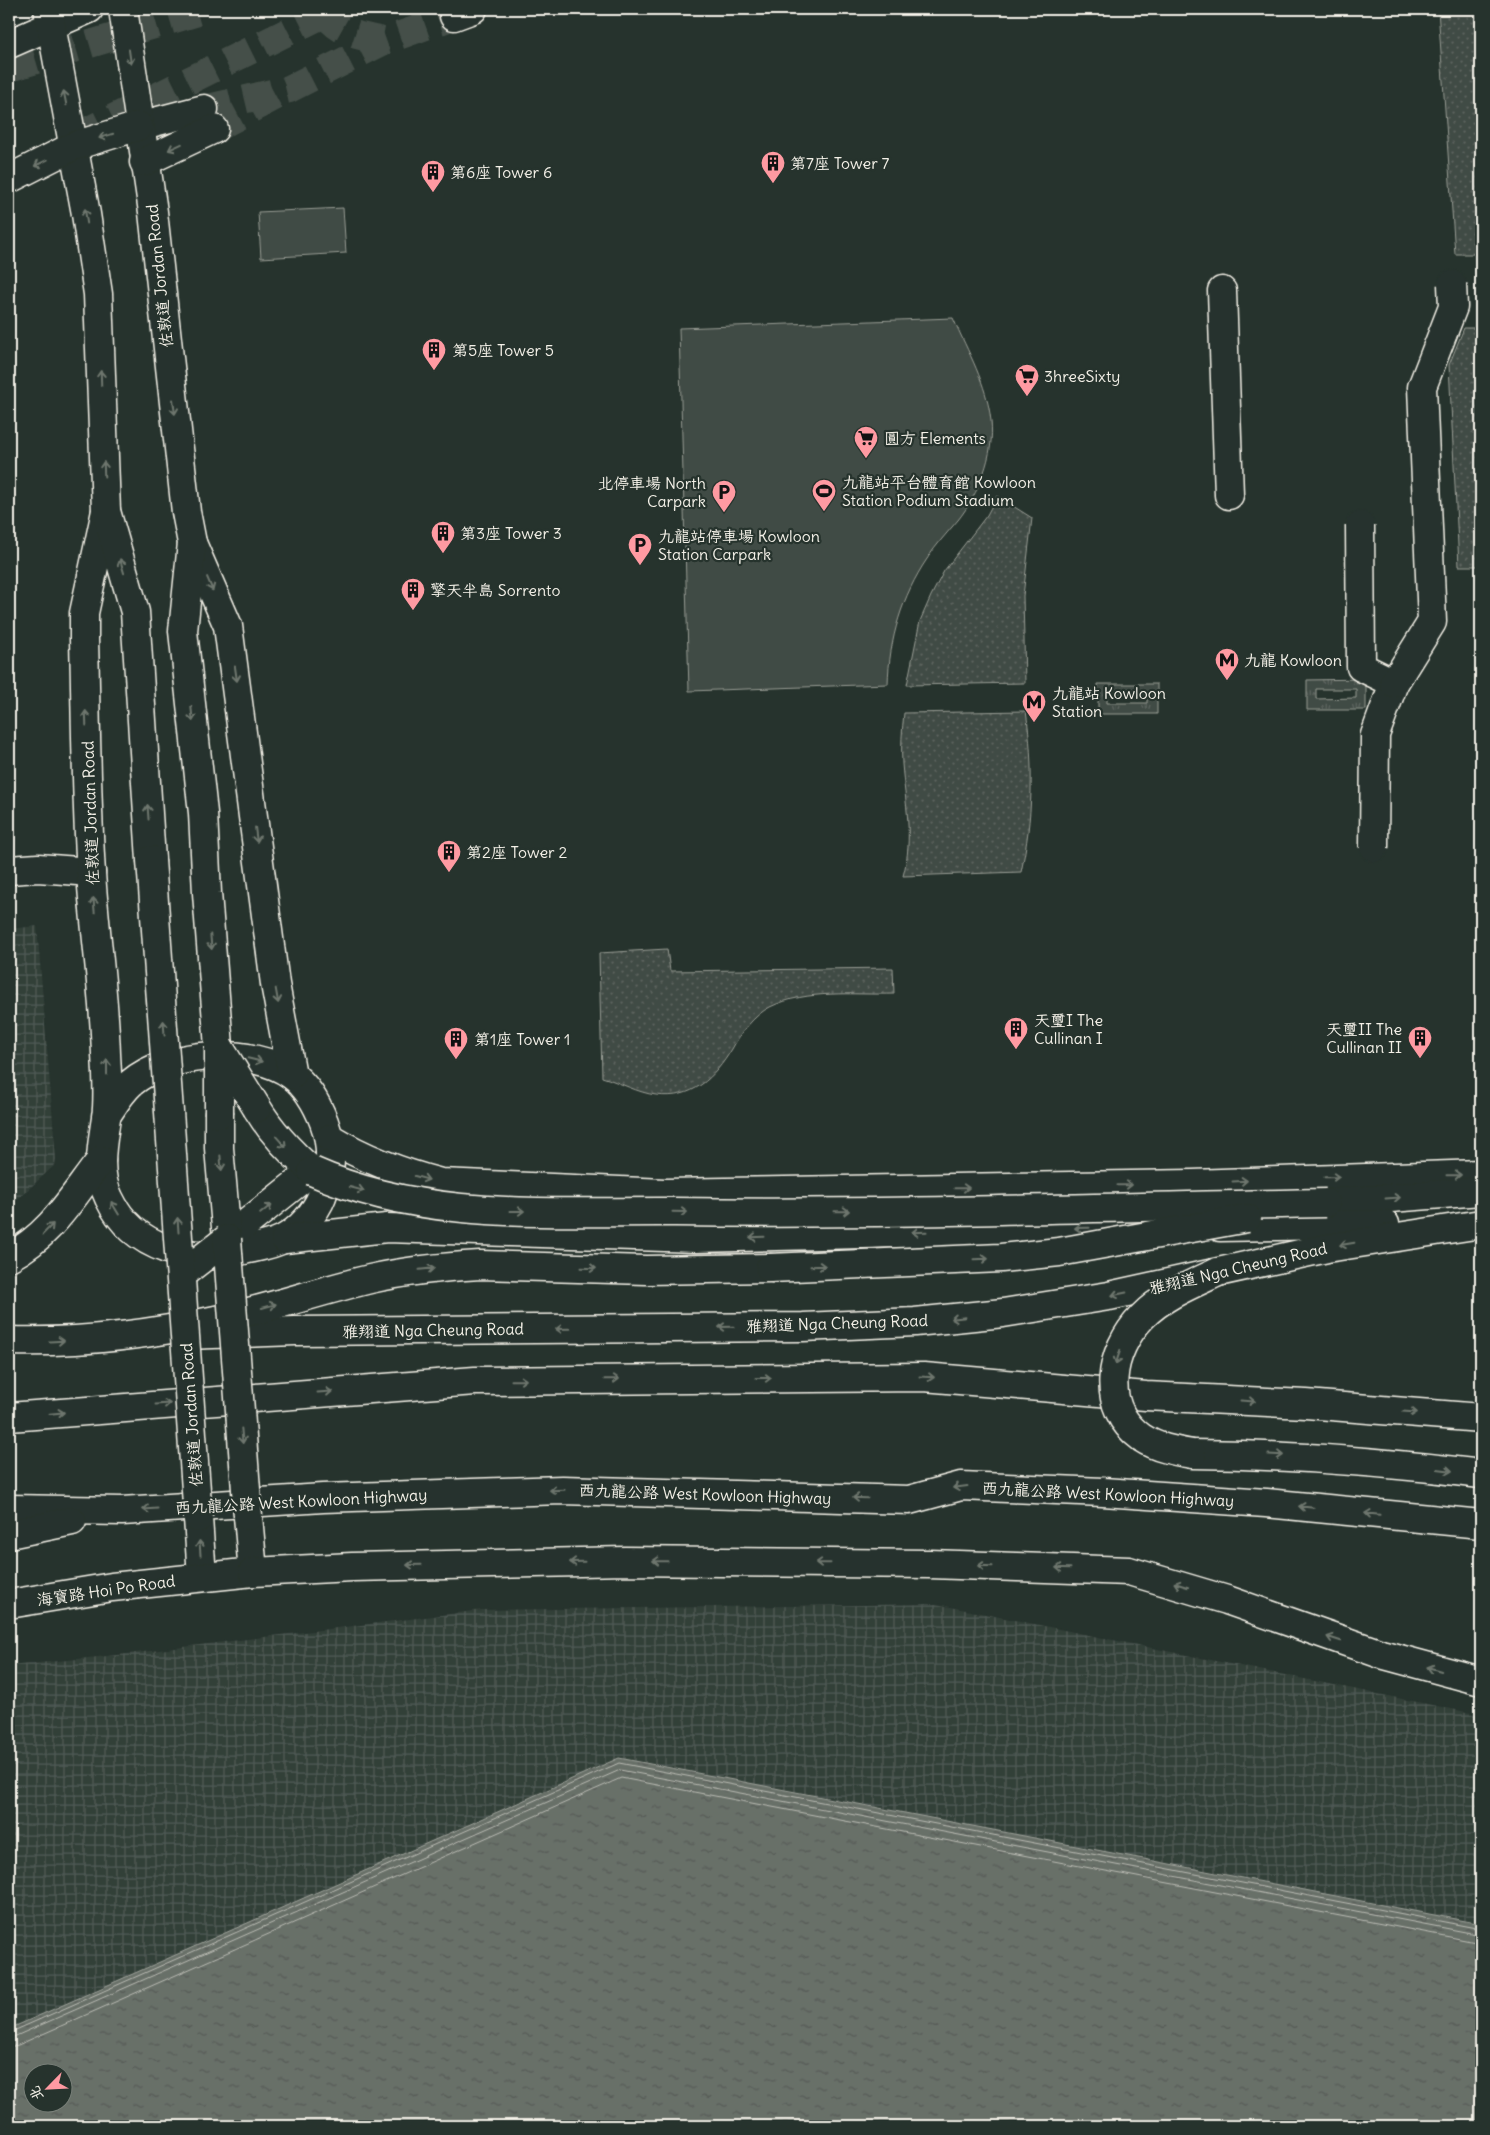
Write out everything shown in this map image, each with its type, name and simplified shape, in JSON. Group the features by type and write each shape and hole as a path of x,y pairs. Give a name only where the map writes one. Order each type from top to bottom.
{"main road":[{"path":"9,44 49,17 89,9"},
{"name":"佐敦道 Jordan Road","path":"123,9 144,162 153,212 186,512 192,543 228,626 275,984 292,1075"},
{"name":"佐敦道 Jordan Road","path":"49,17 74,146 98,294 106,511 84,613 91,872 106,1054 106,1116 100,1160 108,1197 120,1216 136,1233 154,1245 172,1251 208,1255 230,1254 284,1238 311,1215 322,1196 331,1163 330,1138 312,1097 292,1075 259,1060 238,1056 211,1056 161,1066 132,1082 106,1116"},
{"path":"9,179 74,146 139,126 209,119 144,162"},
{"path":"1374,848 1376,735 1394,682 1432,622 1423,464 1422,387 1453,306 1452,284"},
{"path":"1222,291 1229,495"},
{"name":"佐敦道 Jordan Road","path":"106,511 136,612 151,860 182,1274 202,1577"},
{"path":"1360,525 1361,667 1394,682"},
{"name":"佐敦道 Jordan Road","path":"192,543 184,631 203,813 219,1047 219,1148 253,1572"},
{"path":"9,870 38,868 91,872"},
{"name":"雅翔道 Nga Cheung Road","path":"219,1047 269,1129 312,1171 346,1186 400,1201 496,1211 1325,1214 1481,1222"},
{"path":"330,1138 360,1155 414,1176 441,1183 533,1189 665,1193 1192,1184 1294,1178 1481,1174"},
{"path":"9,1257 22,1250 47,1230 100,1160"},
{"path":"182,1274 312,1171"},
{"path":"1294,1178 1325,1214"},
{"path":"1192,1184 1218,1226"},
{"name":"雅翔道 Nga Cheung Road","path":"284,1238 387,1228 696,1238 1218,1226 1325,1214 1481,1191"},
{"path":"9,1342 76,1340 160,1331 217,1320 376,1278 455,1266 480,1265 646,1270 770,1268 1001,1258 1059,1252 1325,1214"},
{"name":"雅翔道 Nga Cheung Road","path":"185,1335 233,1335 295,1331 804,1326 915,1322 1047,1306 1109,1296 1327,1248 1481,1222"},
{"path":"1218,1272 1162,1301 1142,1316 1128,1335 1118,1354 1113,1374 1113,1393 1118,1409 1127,1424 1142,1438 1158,1447 1192,1454 1292,1456 1408,1465 1481,1474"},
{"path":"9,1417 504,1380 924,1376 1146,1396 1481,1418"},
{"name":"西九龍公路 West Kowloon Highway","path":"9,1509 122,1511 323,1498 562,1490 908,1500 961,1486 1212,1499 1481,1524"},
{"path":"9,1534 122,1511"},
{"name":"海寶路 Hoi Po Road","path":"9,1604 112,1587 202,1577 253,1572 352,1567 625,1561 930,1564 1129,1571 1211,1595 1363,1648 1481,1681"}],"shaded area":[{"path":"37,926 56,1159 55,1165 9,1207 9,929"},
{"path":"936,1604 1481,1715 1481,2110 9,2126 9,1666 127,1654 482,1610"}],"green space":[{"path":"1438,9 1481,9 1481,254 1455,254"},
{"path":"343,208 346,253 261,258 258,212"},
{"name":"九龍站平台體育館 Kowloon Station Podium Stadium","path":"953,318 976,368 989,407 992,434 988,460 972,499 958,520 930,554 918,573 904,603 894,635 888,684 689,691 679,328"},
{"path":"1464,328 1481,328 1481,566 1459,566 1449,365"},
{"path":"997,496 1032,518 1023,596 1025,683 907,685 920,621 931,596 944,571 987,515"},
{"path":"1366,679 1366,710 1307,710 1307,680","holes":["1316,689 1356,689 1356,698 1316,699"]},
{"path":"1098,684 1157,684 1157,714 1098,714","holes":["1147,693 1147,703 1107,703 1107,694"]},
{"path":"1026,711 1029,731 1031,792 1028,832 1021,872 903,876 908,848 908,820 902,758 904,713"},
{"path":"667,949 670,971 893,968 894,994 815,995 784,1001 764,1010 748,1025 718,1069 701,1085 681,1094 669,1096 649,1094 602,1077 599,953"}],"water":[{"path":"619,1758 1481,1924 1481,2126 9,2126 9,2029"}],"tunnel":[{"path":"9,68 208,9"},
{"path":"323,9 328,17 341,28 357,35 384,41"},
{"path":"75,137 334,9"},
{"path":"204,109 289,89 384,41 454,16"},
{"path":"214,129 289,89"}],"place":[{"name":"第7座 Tower 7","path":"773,184"},
{"name":"第6座 Tower 6","path":"433,193"},
{"name":"第5座 Tower 5","path":"434,371"},
{"name":"3hreeSixty","path":"1027,397"},
{"name":"圓方 Elements","path":"866,459"},
{"name":"九龍站平台體育館 Kowloon Station Podium Stadium","path":"824,512"},
{"name":"北停車場 North Carpark","path":"724,513"},
{"name":"第3座 Tower 3","path":"443,554"},
{"name":"九龍站停車場 Kowloon Station Carpark","path":"640,566"},
{"name":"擎天半島 Sorrento","path":"413,611"},
{"name":"九龍 Kowloon","path":"1227,681"},
{"name":"九龍站 Kowloon Station","path":"1034,723"},
{"name":"第2座 Tower 2","path":"449,873"},
{"name":"天璽I The Cullinan I","path":"1016,1050"},
{"name":"天璽II The Cullinan II","path":"1420,1059"},
{"name":"第1座 Tower 1","path":"456,1060"}]}
